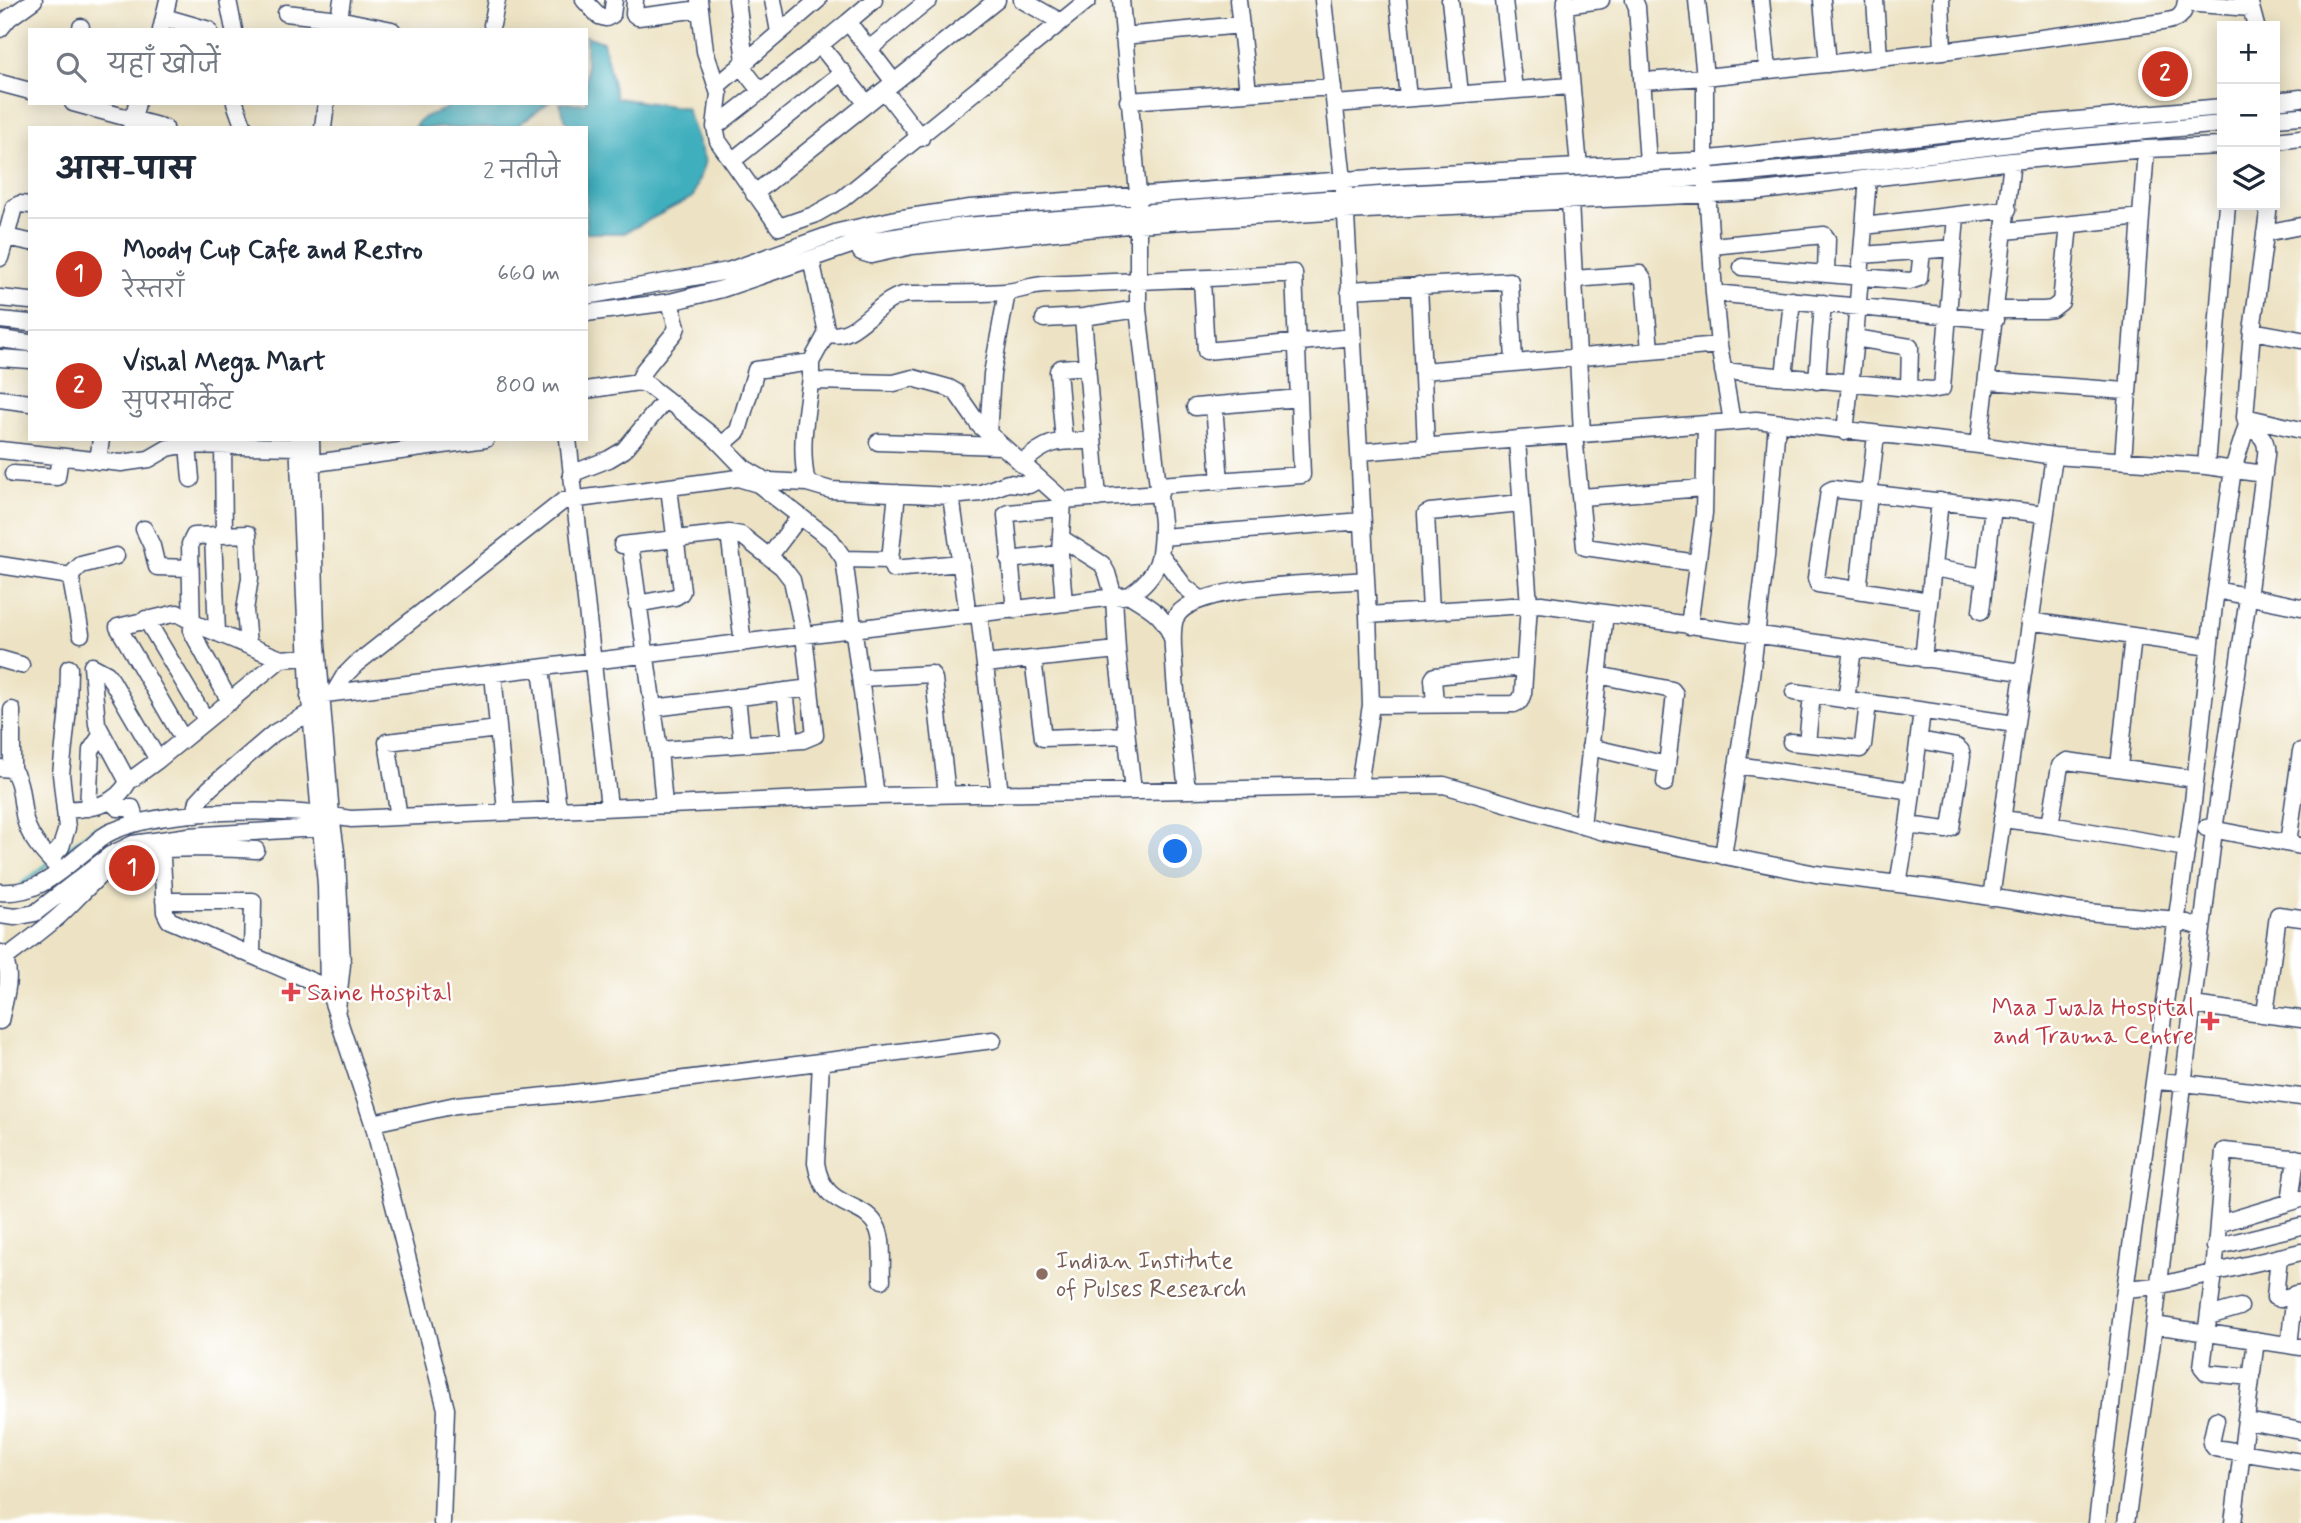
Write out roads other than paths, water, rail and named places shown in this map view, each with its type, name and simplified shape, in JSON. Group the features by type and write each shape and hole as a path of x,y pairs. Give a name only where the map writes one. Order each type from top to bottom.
{"street":[{"path":"0,29 9,18 34,0"},
{"path":"168,0 163,23 196,28"},
{"path":"229,0 234,28"},
{"path":"337,24 342,0"},
{"path":"492,25 497,0"},
{"path":"584,0 599,16 606,18 612,15 614,0"},
{"path":"635,0 634,14 638,17 699,5 707,61 717,86 715,127 718,141 793,247"},
{"path":"737,0 743,63 761,92"},
{"path":"773,0 779,32"},
{"path":"715,127 874,0"},
{"path":"869,49 929,0"},
{"path":"754,194 997,0"},
{"path":"1022,0 1061,22"},
{"path":"779,227 814,215 836,203 1088,0"},
{"path":"319,699 644,654 1122,596 1141,587 1155,572 1161,555 1162,537 1160,489 1138,309 1138,194 1121,0"},
{"path":"1238,0 1248,92"},
{"path":"1323,0 1345,204 1368,615 1371,705 1359,786"},
{"path":"1398,0 1408,98"},
{"path":"1450,0 1460,94"},
{"path":"1504,0 1514,90"},
{"path":"1579,167 1564,12 1566,2 1601,0"},
{"path":"1634,0 1637,7 1648,163"},
{"path":"1697,0 1705,78 1705,159 1714,293 1719,345 1732,422"},
{"path":"1761,0 1769,70"},
{"path":"1822,0 1828,64"},
{"path":"1875,0 1879,58"},
{"path":"1941,0 1943,51"},
{"path":"717,86 812,2"},
{"path":"1643,80 1705,78 1943,51 2174,20 2184,12 2186,2 2250,4 2255,21"},
{"path":"286,13 337,24 374,28"},
{"path":"848,22 869,49 920,138"},
{"path":"1123,36 1241,25"},
{"path":"821,45 867,104"},
{"path":"732,161 843,72"},
{"path":"0,83 28,90"},
{"path":"1335,104 1570,86"},
{"path":"1128,101 1333,87"},
{"path":"2280,100 2301,98"},
{"path":"82,105 112,112 132,124 137,105"},
{"path":"236,105 243,126"},
{"path":"323,126 326,105"},
{"path":"588,296 728,271 838,232 897,219 970,208 1343,180 1705,159 2217,107"},
{"path":"2280,118 2301,116"},
{"path":"588,313 670,302 722,289 858,243 964,226 1137,218 1707,177 1874,161 2026,142 2217,124"},
{"path":"2280,140 2301,138"},
{"path":"1345,204 1570,201 1709,195 2012,161 2146,149 2217,146"},
{"path":"2123,460 2146,149"},
{"path":"1979,444 2006,231 2012,161"},
{"path":"1845,432 1868,178"},
{"path":"1570,201 1578,356 1578,435 1585,547 1697,563"},
{"path":"0,258 3,236 14,207 28,205"},
{"path":"1864,226 2008,209"},
{"path":"2206,466 2227,210"},
{"path":"2097,1523 2195,779 2216,590 2233,469 2246,421 2252,331 2268,210"},
{"path":"1723,372 1931,390 1942,388 1956,216"},
{"path":"2006,231 2141,217"},
{"path":"1714,293 1949,315 1995,315 2052,309 2061,302 2068,225"},
{"path":"2265,233 2301,226"},
{"path":"1712,246 1824,235 1827,239 1826,273"},
{"path":"3,236 28,242"},
{"path":"1741,243 1743,296"},
{"path":"1862,255 1954,248"},
{"path":"1742,267 1916,280 1920,274 1922,251"},
{"path":"807,483 803,458 811,370 827,334 811,258"},
{"path":"827,334 844,334 891,298 905,294 1007,292 1036,285 1138,283 1294,273 1302,475 1160,489 1009,513 1006,515 1014,610"},
{"path":"1574,279 1640,274 1644,280 1650,350"},
{"path":"1202,280 1206,351 1353,337"},
{"path":"1349,290 1510,281 1514,362"},
{"path":"1419,285 1426,447"},
{"path":"988,434 992,374 1007,292"},
{"path":"0,298 28,301"},
{"path":"1784,377 1792,300"},
{"path":"638,382 644,369 677,327 670,302"},
{"path":"1817,381 1823,303"},
{"path":"1044,319 1083,317 1138,309"},
{"path":"1083,317 1098,498"},
{"path":"0,320 28,323"},
{"path":"2252,331 2301,340"},
{"path":"1855,338 1908,345 1909,388"},
{"path":"0,339 28,342"},
{"path":"1423,371 1719,345"},
{"path":"0,358 28,360"},
{"path":"1064,441 1058,371 1061,368 1087,366"},
{"path":"722,445 738,431 756,370 811,370"},
{"path":"811,370 820,382 894,383 913,378 946,386 956,392 973,418 988,434 1062,504 1060,546 1064,603"},
{"path":"588,390 638,382 648,385 831,540 844,559 876,796"},
{"path":"1987,382 2126,391"},
{"path":"571,474 624,450 666,398"},
{"path":"1195,407 1299,398"},
{"path":"0,399 28,403"},
{"path":"1214,405 1220,482"},
{"path":"1359,452 1756,421 1979,444 2054,456 2206,466 2264,474"},
{"path":"2246,421 2301,430"},
{"path":"2126,1523 2185,1083 2214,830 2264,474 2267,446 2264,437 2246,421"},
{"path":"1723,856 1766,557 1777,423"},
{"path":"1689,626 1704,513 1706,424"},
{"path":"1858,590 1876,435"},
{"path":"1371,705 1514,704 1520,701 1523,693 1529,605 1517,440"},
{"path":"98,461 101,441"},
{"path":"305,465 408,444 455,441"},
{"path":"568,441 609,807"},
{"path":"1021,464 1043,446 1064,441 1093,441"},
{"path":"0,450 98,461 137,462 154,448 302,442 326,821 328,988 373,1123 446,1409 442,1523"},
{"path":"878,442 1001,446"},
{"path":"217,633 223,444"},
{"path":"188,445 191,479"},
{"path":"1991,898 2028,621 2054,456"},
{"path":"13,474 57,477 60,457"},
{"path":"305,465 307,657 319,699"},
{"path":"195,815 198,801 210,788 274,733 557,504 573,498 738,478 762,482 807,483 831,490 951,496 987,492 1008,483 1029,485 1038,480"},
{"path":"637,604 680,594 682,591 669,488"},
{"path":"1581,497 1704,488"},
{"path":"1929,601 1818,584 1816,578 1827,494 1833,489 2045,514"},
{"path":"897,493 890,560 893,569 961,563"},
{"path":"951,496 961,563 985,664 1000,794"},
{"path":"1923,659 1940,501"},
{"path":"1431,611 1426,514 1521,503"},
{"path":"1981,611 1993,507"},
{"path":"769,557 800,516"},
{"path":"1162,537 1362,521"},
{"path":"144,529 157,567 190,568"},
{"path":"729,533 743,643"},
{"path":"659,750 803,740 815,735 804,635 792,580 741,535 729,533 625,545 654,708 664,805"},
{"path":"230,702 193,636 190,540 198,535 248,534 248,645"},
{"path":"1009,560 1060,546 1102,565 1122,596 1153,610 1166,622 1173,640"},
{"path":"1161,555 1184,586 1200,599"},
{"path":"68,577 80,565 116,556"},
{"path":"844,559 890,560"},
{"path":"0,565 68,577 74,585 80,634"},
{"path":"1933,568 1984,577"},
{"path":"1188,790 1176,692 1173,640 1175,619 1183,608 1200,599 1239,589 1364,580"},
{"path":"2216,590 2301,607"},
{"path":"1122,596 1117,650 1133,791"},
{"path":"1368,615 1541,604 2022,672"},
{"path":"183,739 118,627 146,618 177,613 192,622 281,659 307,657"},
{"path":"1582,826 1605,613"},
{"path":"146,618 206,720"},
{"path":"2028,621 2209,647"},
{"path":"2119,767 2133,636"},
{"path":"1846,700 1853,649"},
{"path":"985,664 1117,650"},
{"path":"0,659 21,665"},
{"path":"65,810 100,807 110,801 128,782 281,659"},
{"path":"1033,659 1043,738 1126,735"},
{"path":"128,782 96,719 92,666 107,674 112,681 158,760"},
{"path":"1435,704 1435,676 1523,667"},
{"path":"55,865 66,836 61,774 69,668"},
{"path":"541,668 558,809"},
{"path":"493,674 506,811"},
{"path":"861,678 931,674 934,679 947,795"},
{"path":"1598,675 1672,690 1675,694 1665,783"},
{"path":"654,708 810,688"},
{"path":"785,691 791,741"},
{"path":"1794,692 2015,724"},
{"path":"1812,695 1799,743 1860,749 1863,745 1868,703"},
{"path":"737,697 742,744"},
{"path":"12,710 6,769 18,779 26,825 34,842 55,865"},
{"path":"1898,884 1909,825 1923,712"},
{"path":"399,817 387,742 498,729"},
{"path":"88,808 91,750 102,734"},
{"path":"1909,825 1945,830 1951,828 1962,756 1957,747 1919,740"},
{"path":"1590,747 1667,765"},
{"path":"2189,826 2294,845 2301,751"},
{"path":"2050,825 2060,766 2063,762 2119,767 2195,779"},
{"path":"1737,765 1912,791"},
{"path":"0,915 15,917 35,913 121,848 161,845 351,818 876,796 1444,785 1604,832 1816,874 2076,912 2177,920 2202,927"},
{"path":"110,801 118,808 132,808 137,823"},
{"path":"0,892 25,892 35,888 55,865 110,832 137,823 195,815 290,812 326,821"},
{"path":"2002,820 2050,825 2186,848"},
{"path":"326,821 337,859 342,964 336,1011"},
{"path":"161,845 165,912 169,920 328,988"},
{"path":"0,1021 8,978 2,957 41,931 116,864 161,845 256,850"},
{"path":"164,901 253,901 253,955"},
{"path":"2265,1014 2278,915 2301,918"},
{"path":"0,921 23,924 41,931"},
{"path":"2192,1005 2301,1019"},
{"path":"373,1123 456,1104 566,1094 993,1041"},
{"path":"821,1062 816,1163 818,1178 829,1195 860,1212 875,1224 880,1237 882,1280"},
{"path":"2155,1081 2301,1097"},
{"path":"2218,1224 2296,1201 2299,1159 2224,1151 2215,1247 2214,1273 2202,1367 2204,1371 2252,1377"},
{"path":"2215,1247 2301,1226"},
{"path":"2126,1289 2157,1286 2301,1252"},
{"path":"2154,1325 2295,1346 2298,1294 2280,1299 2274,1297 2279,1257"},
{"path":"2209,1316 2241,1307"},
{"path":"2233,1523 2256,1340"},
{"path":"2216,1420 2213,1446 2301,1462"},
{"path":"2247,1421 2301,1431"}],"water":[{"path":"588,37 603,42 616,98 686,108 705,161 693,197 624,233 588,233 588,126 567,126 561,105 588,105"},
{"path":"545,105 517,126 416,126 424,118 447,107"}],"waterway":[{"path":"66,850 96,827"},
{"path":"22,884 49,863"}],"place":[{"name":"Vishal Mega Mart","path":"2165,74"},
{"name":"Moody Cup Cafe and Restro","path":"132,868"},
{"name":"Saine Hospital","path":"291,992"},
{"name":"Maa Jwala Hospital and Trauma Centre","path":"2210,1021"},
{"name":"Indian Institute of Pulses Research","path":"1042,1274"}]}
